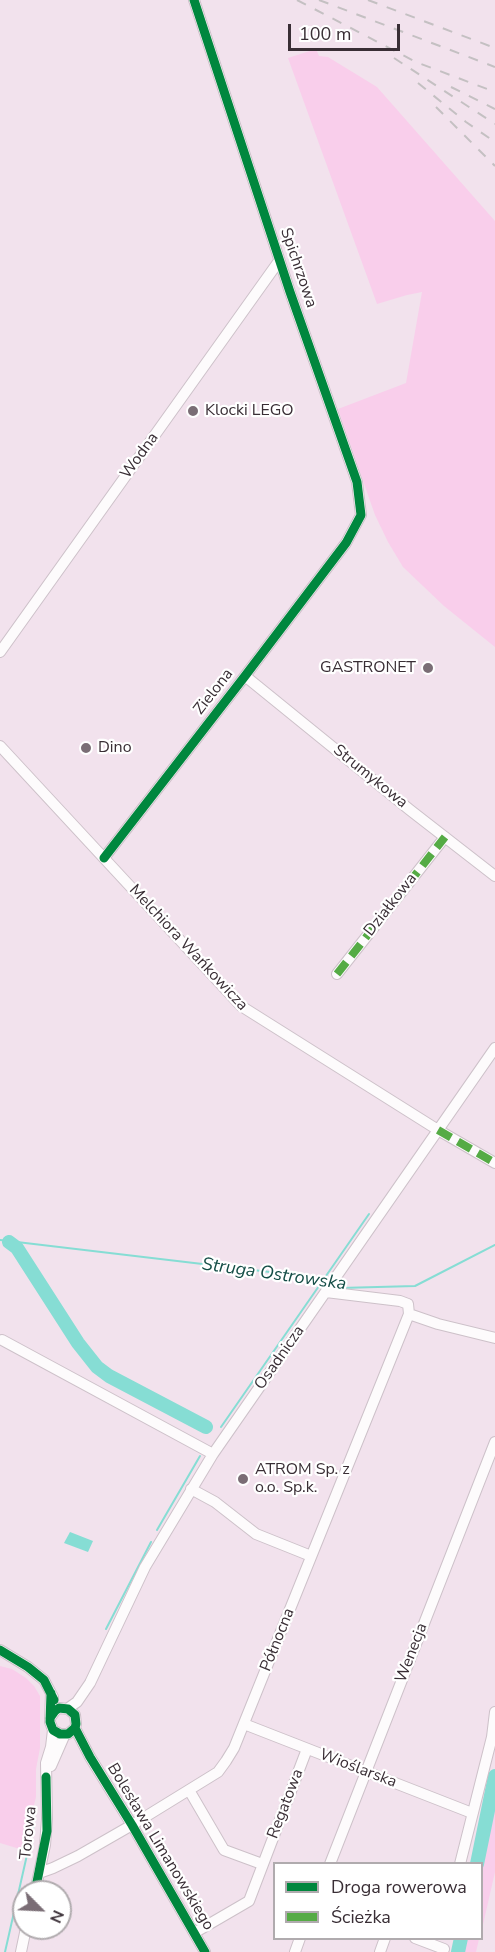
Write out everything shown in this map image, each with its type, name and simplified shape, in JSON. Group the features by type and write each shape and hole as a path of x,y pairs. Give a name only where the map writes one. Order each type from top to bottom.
{"street":[{"name":"Spichrzowa","path":"194,0 279,261 357,482 361,514 346,543"},
{"name":"Wodna","path":"0,652 279,261"},
{"name":"Zielona","path":"104,858 346,543"},
{"name":"Strumykowa","path":"245,676 495,876"},
{"name":"Melchiora Wańkowicza","path":"0,746 234,1000 248,1012 495,1163"},
{"name":"Działkowa","path":"337,974 446,837"},
{"name":"Osadnicza","path":"65,1708 77,1702 90,1683 145,1567 213,1454 495,1047"},
{"path":"326,1292 408,1304 408,1314 495,1338"},
{"name":"Północna","path":"39,1873 53,1869 78,1856 218,1772 234,1748 408,1314"},
{"path":"2,1340 213,1454"},
{"name":"Wenecja","path":"330,1862 495,1442"},
{"path":"191,1489 215,1502 256,1534 311,1556"},
{"path":"0,1650 36,1673 44,1680 51,1693 54,1699 72,1711 72,1727 60,1734 53,1730 50,1718 51,1693"},
{"name":"Osadnicza","path":"72,1727 87,1697 90,1683"},
{"path":"50,1718 55,1710 65,1708"},
{"path":"460,1862 492,1737 495,1712"},
{"name":"Wioślarska","path":"244,1724 472,1813"},
{"name":"Bolesława Limanowskiego","path":"72,1727 132,1825 202,1951"},
{"name":"Torowa","path":"46,1777 72,1727"},
{"name":"Torowa","path":"38,1880 47,1831 46,1763 53,1730"},
{"name":"Regatowa","path":"194,1933 249,1901 307,1749"},
{"path":"189,1790 224,1850 262,1864"},
{"path":"421,1940 444,1947"},
{"path":"22,1951 33,1952"}],"shaded area":[{"path":"316,49 319,56 328,57 377,87 495,221 495,647 444,606 403,567 375,515 338,409 406,383 422,292 377,304 288,58"},
{"path":"70,1532 93,1541 88,1552 64,1543"},
{"path":"0,1666 12,1669 26,1678 40,1696 40,1748 36,1769 36,1797 23,1850 0,1843"},
{"path":"495,1804 495,1872 483,1925 483,1862"},
{"path":"466,1940 479,1940 476,1952 463,1952"}],"waterway":[{"path":"221,1427 369,1214"},
{"name":"Struga Ostrowska","path":"0,1240 312,1277 327,1281"},
{"name":"Struga Ostrowska","path":"9,1242 17,1248 78,1343 97,1367 109,1376 206,1427"},
{"name":"Struga Ostrowska","path":"335,1285 340,1288 415,1286 495,1245"},
{"path":"157,1530 200,1456"},
{"path":"106,1629 151,1542"},
{"path":"477,1862 495,1776"},
{"path":"5,1952 34,1824"},
{"path":"458,1952 461,1940"}],"railway":[{"path":"297,0 416,62 495,92"},
{"path":"319,0 495,67"},
{"path":"368,0 495,48"},
{"path":"394,58 495,124"},
{"path":"418,83 495,142"},
{"path":"451,87 495,109"},
{"path":"436,107 495,166"}],"marked path":[{"path":"337,974 445,837"},
{"path":"438,1130 495,1163"}],"cycle path":[{"path":"104,858 346,543 361,515 357,482 290,292 194,0"},
{"path":"0,1650 44,1680 54,1700"},
{"path":"50,1718 55,1711 59,1708 68,1709 75,1715 75,1728 68,1734 60,1734 53,1730 50,1722 51,1693"},
{"path":"75,1728 205,1952"},
{"path":"37,1880 47,1831 46,1777"}],"place":[{"name":"Klocki LEGO","path":"193,411"},
{"name":"GASTRONET","path":"428,668"},
{"name":"Dino","path":"86,748"},
{"name":"ATROM Sp. z o.o. Sp.k.","path":"243,1479"}]}
